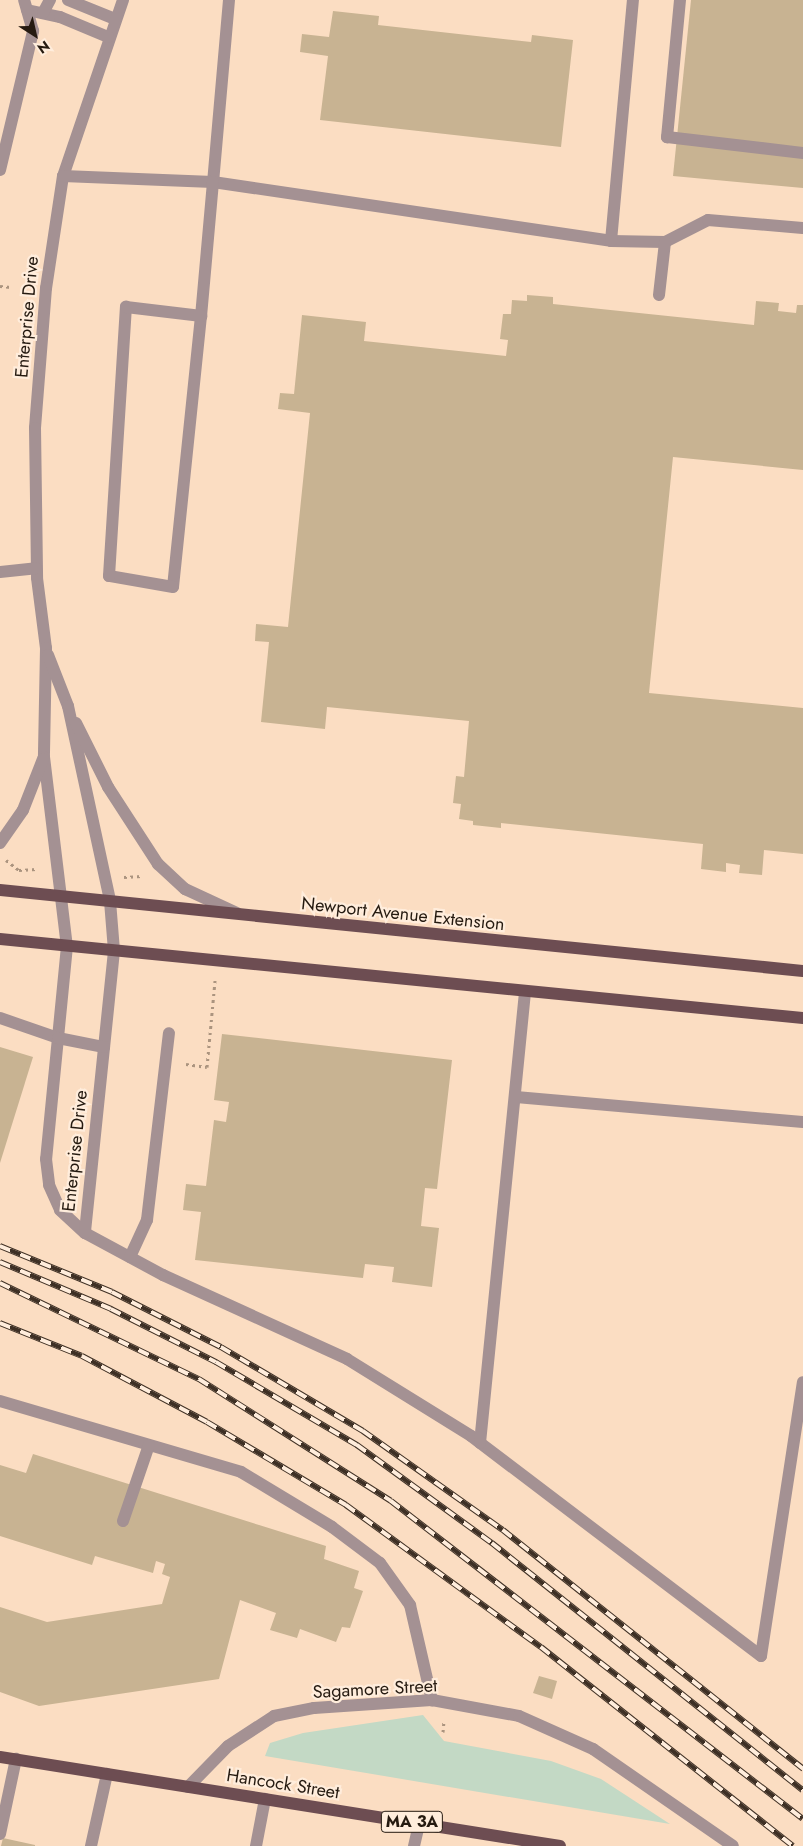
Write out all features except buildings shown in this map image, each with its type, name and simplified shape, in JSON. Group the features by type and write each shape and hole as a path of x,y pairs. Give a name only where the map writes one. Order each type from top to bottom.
{"main road":[{"name":"Newport Avenue Extension","path":"0,890 803,971"},
{"path":"0,939 803,1018"},
{"name":"Hancock Street","path":"0,1757 560,1846"}],"street":[{"path":"43,13 50,0"},
{"path":"68,0 115,19"},
{"name":"Enterprise Drive","path":"84,1233 60,1210 49,1185 46,1159 67,946 64,896 44,757 46,648 36,568 34,481 39,357 63,176 108,37 123,0"},
{"path":"200,316 126,307 109,576 173,587 200,316 213,182 229,0"},
{"path":"611,241 633,0"},
{"path":"680,0 667,137 803,153"},
{"path":"25,5 108,37"},
{"path":"0,170 34,31 25,5"},
{"path":"63,176 213,182 611,241 665,242 708,220 803,228"},
{"path":"660,295 665,242"},
{"path":"0,572 36,568"},
{"name":"Enterprise Drive","path":"46,648 68,706 108,787 158,864 185,889 243,916"},
{"name":"Enterprise Drive","path":"68,706 110,901 114,951 84,1233"},
{"name":"Enterprise Drive","path":"0,843 23,810 44,757"},
{"path":"480,1443 516,1097 525,991"},
{"path":"0,1018 58,1038 104,1047"},
{"path":"130,1258 147,1220 169,1033"},
{"path":"516,1097 803,1122"},
{"path":"84,1233 130,1258 348,1359 480,1443 761,1656 803,1382"},
{"path":"0,1401 242,1472 332,1527 380,1563 410,1605 432,1700"},
{"path":"123,1521 149,1444"},
{"name":"Sagamore Street","path":"188,1787 228,1746 274,1716 432,1700 519,1716 593,1749 732,1846"},
{"path":"0,1834 16,1759"},
{"path":"91,1846 107,1774"},
{"path":"256,1846 265,1799"},
{"path":"414,1846 419,1824"}],"path":[{"path":"0,286 11,287"},
{"path":"6,860 19,870 42,869"},
{"path":"123,877 145,874"},
{"path":"207,1067 216,978"}],"green space":[{"path":"423,1715 444,1741 551,1761 601,1779 670,1824 265,1756 270,1743 303,1733"}],"railway":[{"path":"0,1246 112,1292 221,1347 363,1431 503,1530 803,1769"},
{"path":"0,1262 111,1309 216,1362 357,1445 492,1543 803,1790"},
{"path":"0,1283 199,1379 391,1501 803,1819"},
{"path":"0,1323 82,1356 207,1422 346,1505 541,1647 793,1846"}]}
